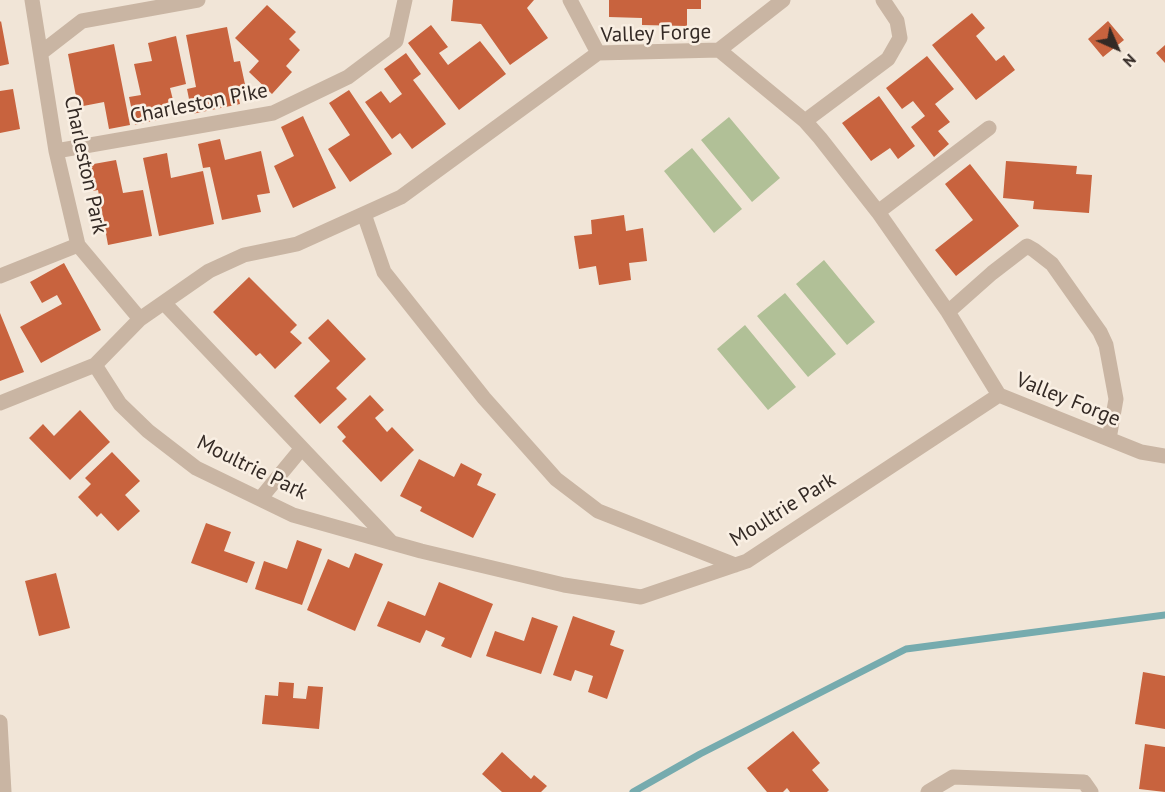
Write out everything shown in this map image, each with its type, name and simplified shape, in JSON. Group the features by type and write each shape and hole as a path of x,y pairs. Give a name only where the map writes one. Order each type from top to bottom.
{"street":[{"name":"Charleston Park","path":"32,0 56,151 78,246 140,319"},
{"path":"42,52 82,21 198,0"},
{"name":"Charleston Pike","path":"56,151 273,113 348,77 396,41 405,0"},
{"path":"719,50 783,0"},
{"path":"805,121 888,58 900,38 897,21 883,0"},
{"path":"572,1 598,53"},
{"name":"Valley Forge","path":"0,403 96,365 140,319 165,304 209,271 244,255 297,244 401,197 598,53 719,50 805,121 879,212 948,312 999,395 1141,452 1165,456"},
{"path":"879,212 990,128"},
{"path":"364,214 384,272 484,398 556,479 598,511 735,565"},
{"path":"0,276 39,263 78,246"},
{"path":"948,312 1027,246 1035,250 1052,264 1100,332 1106,345 1116,399 1109,440"},
{"name":"Moultrie Park","path":"165,304 392,543"},
{"name":"Moultrie Park","path":"96,365 120,404 148,430 196,468 293,515 392,543 564,585 641,597 747,561 999,395"},
{"path":"260,499 302,448"},
{"path":"0,722 4,792"},
{"path":"928,792 953,777 1084,782 1091,792"}],"green space":[{"path":"729,117 780,178 752,202 701,140"},
{"path":"692,148 742,209 714,233 664,171"},
{"path":"824,260 875,322 847,345 796,284"},
{"path":"785,293 836,354 808,377 757,316"},
{"path":"745,325 796,387 768,410 717,349"}],"building":[{"path":"453,0 534,0 527,8 548,38 510,65 481,24 451,21"},
{"path":"609,0 701,0 701,9 687,9 687,26 642,25 642,18 609,17"},
{"path":"267,5 296,32 289,39 300,50 286,66 292,72 272,94 249,72 259,61 235,38"},
{"path":"972,13 985,28 976,36 996,61 1004,55 1015,70 976,100 932,45"},
{"path":"1108,21 1124,40 1103,57 1088,39"},
{"path":"0,22 9,64 0,66"},
{"path":"431,25 448,47 439,53 448,65 480,41 506,74 459,110 408,43"},
{"path":"227,27 234,62 240,61 246,89 237,91 240,104 192,114 187,89 196,87 186,35"},
{"path":"176,36 186,84 170,88 174,104 160,107 162,119 135,125 129,97 141,95 134,64 152,61 148,43"},
{"path":"114,44 130,125 109,129 104,102 78,107 68,54"},
{"path":"1165,45 1165,63 1156,53"},
{"path":"406,53 421,74 413,80 446,124 412,149 400,133 392,139 365,102 381,91 390,103 402,94 384,69"},
{"path":"927,56 954,89 935,104 950,122 938,131 949,144 934,157 911,127 925,116 913,101 902,109 886,88"},
{"path":"13,89 20,129 0,133 0,91"},
{"path":"349,90 392,154 350,182 328,149 350,135 329,103"},
{"path":"879,96 915,146 898,159 890,148 871,161 842,123"},
{"path":"303,116 336,188 293,208 274,166 294,156 281,127"},
{"path":"220,139 225,160 261,151 270,193 257,195 261,212 222,220 210,167 203,168 198,144"},
{"path":"167,153 171,178 203,171 214,224 159,236 143,158"},
{"path":"116,160 123,193 143,190 152,236 108,245 98,190 93,191 88,165"},
{"path":"1006,161 1077,166 1076,174 1092,175 1089,213 1033,209 1034,201 1003,198"},
{"path":"970,164 1019,226 956,276 935,250 973,220 945,184"},
{"path":"624,215 626,231 643,228 647,261 629,263 631,280 599,285 596,266 579,269 574,236 592,234 591,220"},
{"path":"64,263 101,330 41,363 20,327 62,304 57,295 42,303 30,282"},
{"path":"249,277 297,325 290,332 302,343 275,369 260,353 256,356 213,312"},
{"path":"0,313 24,372 0,381"},
{"path":"328,319 366,359 336,388 347,399 320,424 294,396 330,361 308,338"},
{"path":"370,395 384,410 375,418 387,432 392,427 414,450 381,482 342,441 346,437 337,427"},
{"path":"80,410 110,442 70,480 29,438 43,424 54,436"},
{"path":"112,452 140,481 125,495 140,511 118,531 101,513 97,517 78,497 91,484 85,478"},
{"path":"419,459 454,477 461,463 482,474 477,485 496,494 473,538 420,511 422,507 400,496"},
{"path":"206,523 231,532 224,551 255,562 247,583 191,563"},
{"path":"297,540 322,549 302,605 255,589 264,561 287,569"},
{"path":"355,553 383,564 355,631 307,610 328,559 349,568"},
{"path":"56,573 70,628 39,636 25,581"},
{"path":"439,582 493,604 471,658 441,646 445,638 426,630 420,643 377,626 388,601 425,616"},
{"path":"573,616 615,631 610,645 624,650 607,699 588,692 593,676 575,670 571,681 553,675"},
{"path":"532,617 558,626 541,674 486,656 495,631 524,641"},
{"path":"1143,672 1165,676 1165,729 1135,724"},
{"path":"279,682 294,683 293,698 306,699 308,686 323,687 319,729 262,724 265,695 278,696"},
{"path":"793,731 820,763 812,770 829,790 827,792 790,792 787,788 783,792 767,792 747,768"},
{"path":"1145,744 1165,747 1165,792 1139,789"},
{"path":"502,752 531,779 534,775 547,786 541,792 502,792 482,774"}],"waterway":[{"path":"633,792 700,754 906,649 1165,615"}]}
